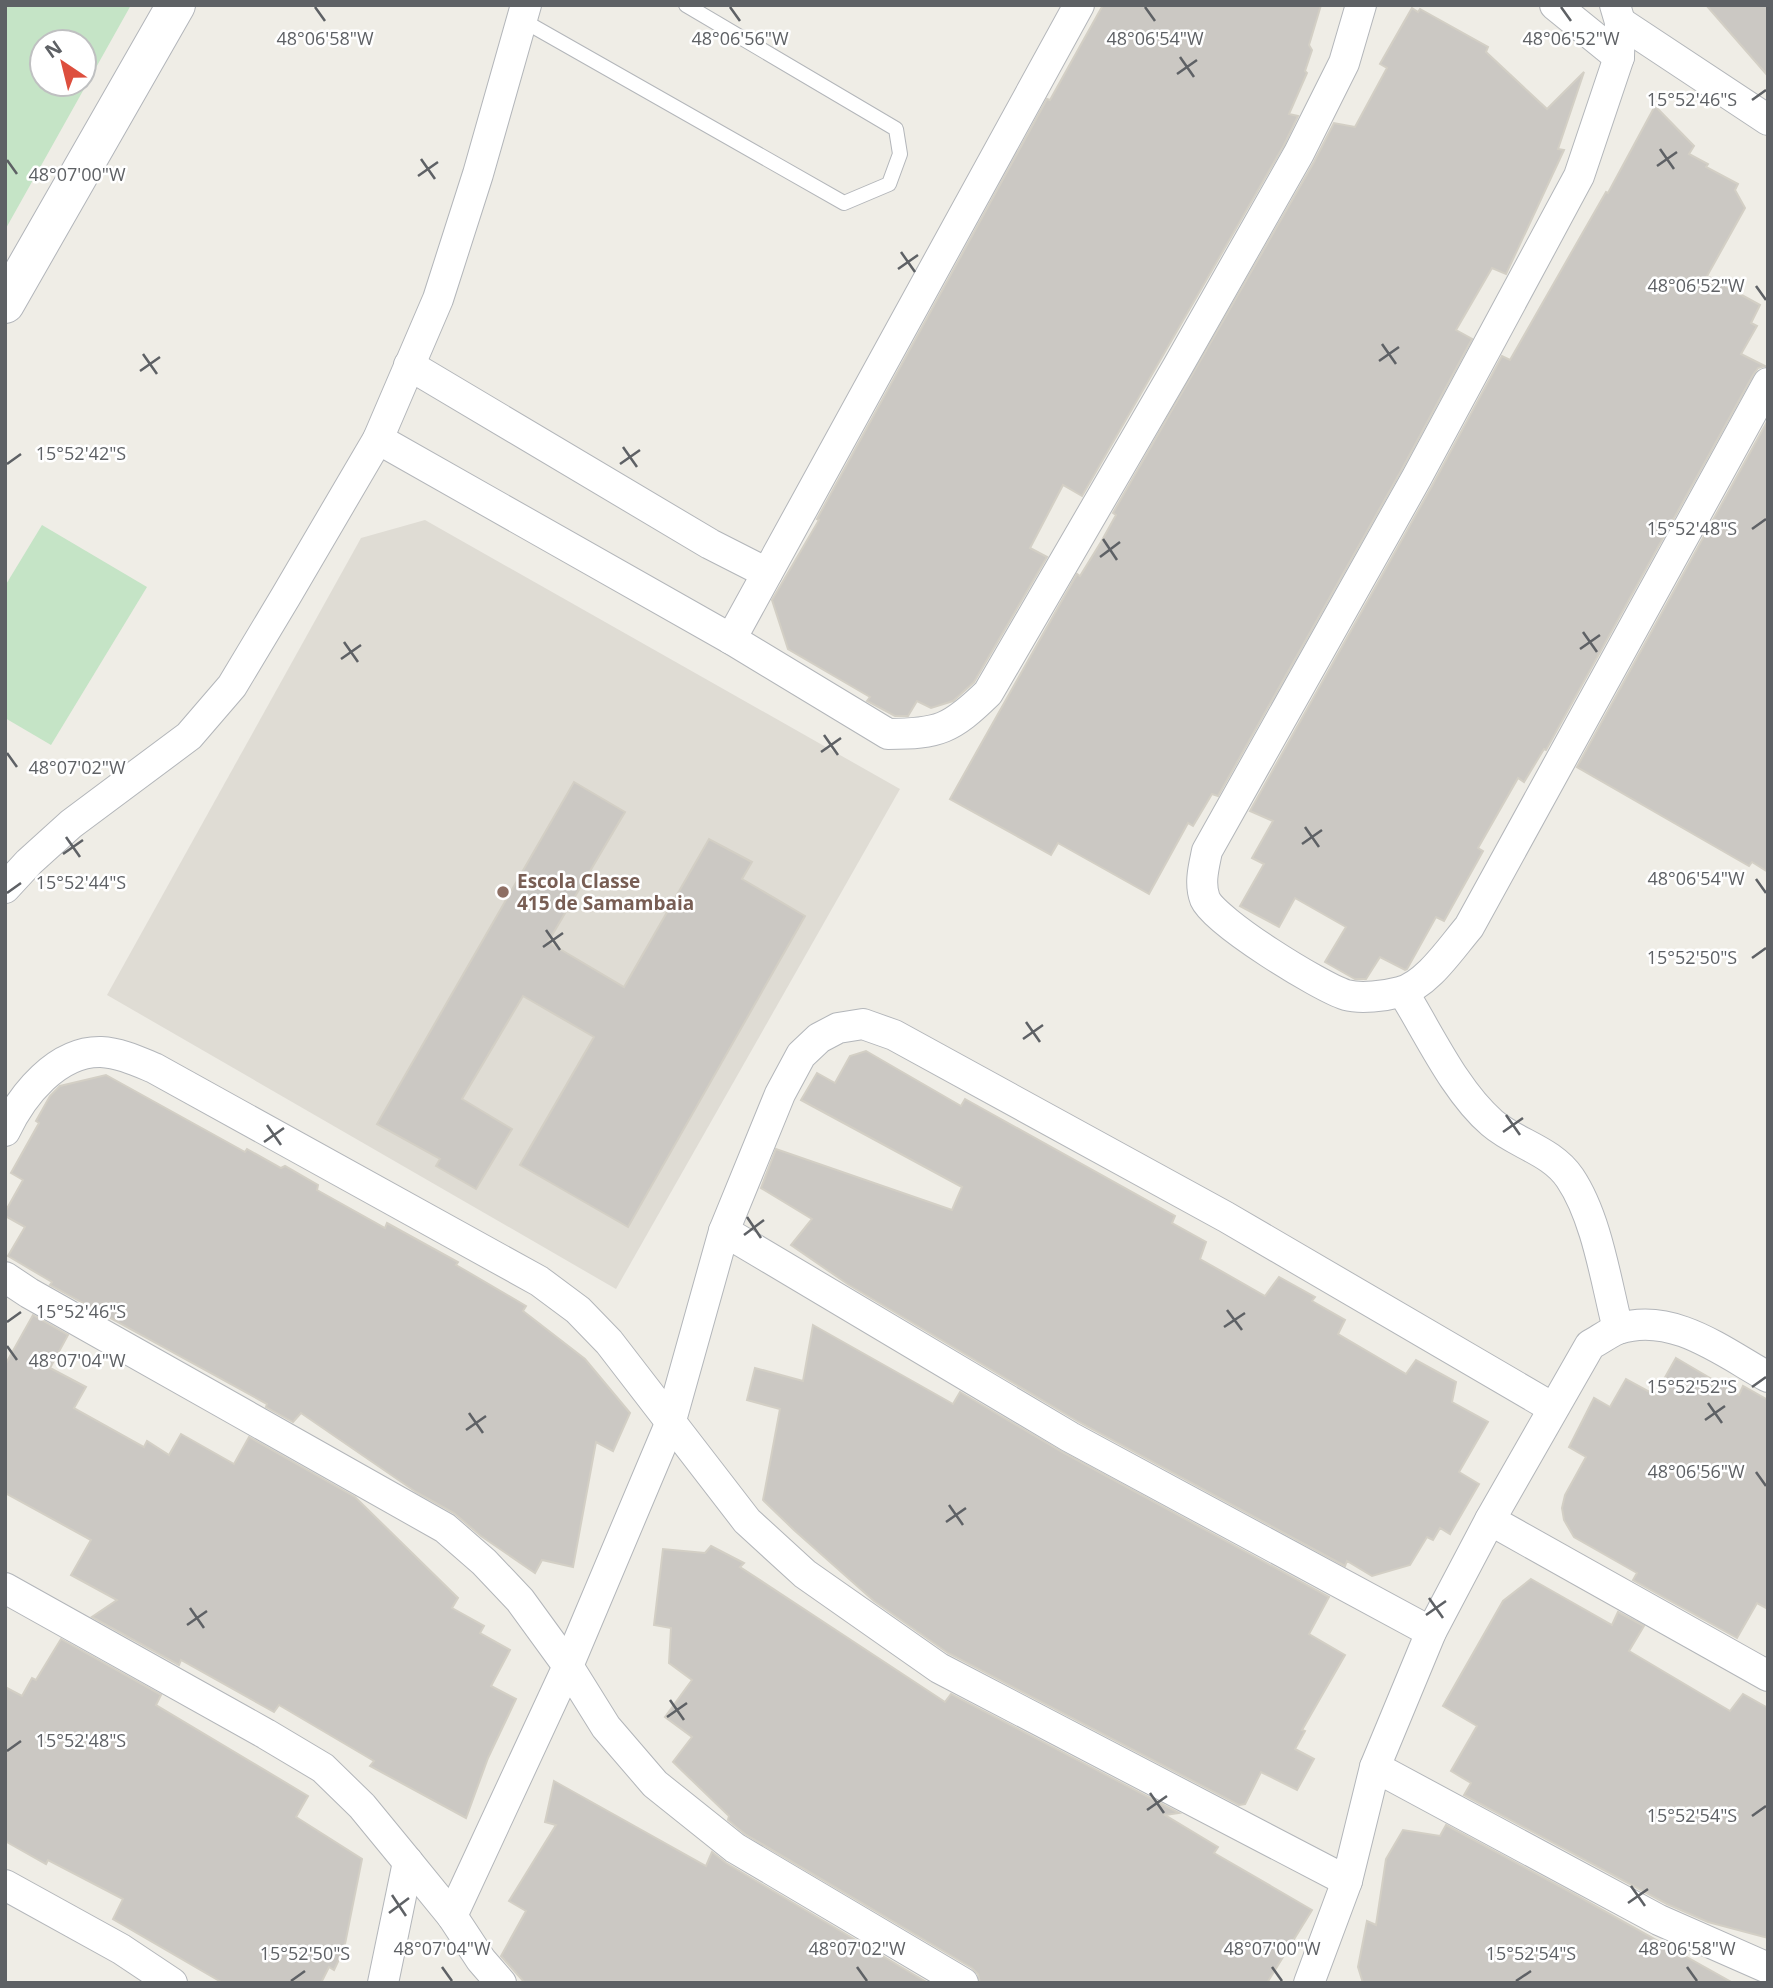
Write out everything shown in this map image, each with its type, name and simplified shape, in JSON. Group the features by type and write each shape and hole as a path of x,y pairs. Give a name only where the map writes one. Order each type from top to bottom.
{"main road":[{"path":"5,304 176,5"}],"street":[{"path":"731,639 1079,5"},
{"path":"377,439 731,639 888,734 937,730 961,719 988,693 1299,153 1345,63 1361,5"},
{"path":"1555,5 1619,57"},
{"path":"5,888 71,824 188,736 232,686 377,439 438,299 478,174 524,12"},
{"path":"1617,14 1619,57 1579,176 1417,477 1207,851 1202,880 1206,900 1223,918 1300,973 1348,996 1382,996 1403,992 1429,974 1469,927 1768,383"},
{"path":"1617,14 1768,120"},
{"path":"409,365 698,537 767,573"},
{"path":"1403,992 1466,1096 1494,1125 1539,1149 1568,1175 1586,1205 1618,1329"},
{"path":"452,1916 568,1666 670,1424 724,1231 780,1094 801,1055 819,1038 838,1028 863,1024 894,1035 1214,1210 1553,1408"},
{"path":"5,1131 12,1117 48,1072 74,1056 102,1052 127,1057 154,1068 539,1281 578,1310 609,1342 747,1521 804,1574 939,1668 1347,1881"},
{"path":"724,1231 1070,1437 1431,1632"},
{"path":"5,1277 445,1528 484,1562 520,1600 568,1666 606,1727 655,1784 735,1848 963,1983"},
{"path":"1309,1983 1347,1881 1375,1767 1431,1632 1490,1520 1590,1345 1618,1329 1644,1325 1670,1326 1704,1341 1768,1377"},
{"path":"1490,1520 1768,1676"},
{"path":"5,1588 323,1768 362,1806 452,1916 481,1960 501,1983"},
{"path":"1375,1767 1659,1920 1768,1968"},
{"path":"383,1983 408,1862"},
{"path":"5,1885 121,1949 172,1983"}],"lane":[{"path":"524,12 844,203 889,184 900,154 896,129 686,5"}],"shaded area":[{"name":"Escola Classe 415 de Samambaia","path":"425,520 900,789 616,1289 107,995 361,538"}],"green space":[{"path":"5,5 131,5 98,64 98,28 28,28 28,98 79,98 5,230"},
{"path":"42,525 147,587 51,745 5,718 5,586"}],"building":[{"path":"1103,5 1321,5 1309,45 1312,50 1305,71 1307,73 1289,114 1298,116 1284,145 1082,496 1063,485 1030,548 1047,557 974,682 953,701 931,708 917,701 908,716 895,716 867,701 870,697 788,649 772,600 819,520 817,519 1047,99 1050,100"},
{"path":"1706,5 1768,5 1768,76"},
{"path":"1412,8 1418,12 1420,9 1488,47 1486,52 1547,109 1584,72 1558,149 1564,150 1506,274 1492,268 1456,330 1472,339 1402,469 1218,796 1212,794 1193,826 1188,823 1149,894 1058,843 1051,855 950,799 1077,574 1080,576 1101,542 1116,515 1113,513 1334,123 1355,127 1387,68 1380,64"},
{"path":"1655,106 1694,146 1689,154 1708,164 1706,167 1738,184 1735,190 1745,208 1707,276 1760,305 1751,323 1757,326 1741,354 1765,366 1758,368 1753,375 1546,750 1544,749 1524,782 1518,778 1478,848 1483,851 1444,921 1436,917 1407,969 1380,957 1366,979 1355,979 1325,962 1346,927 1295,898 1279,927 1240,906 1264,864 1252,858 1273,821 1250,811 1502,356 1510,360 1606,192 1608,193"},
{"path":"1768,420 1768,872 1752,862 1749,866 1577,767"},
{"path":"574,782 625,812 548,942 624,987 709,839 752,862 742,879 805,916 628,1227 520,1165 594,1037 523,996 462,1099 512,1129 476,1189 436,1166 440,1159 377,1124"},
{"path":"866,1051 961,1106 965,1099 1175,1216 1172,1223 1206,1242 1200,1259 1265,1296 1279,1277 1315,1297 1312,1301 1345,1320 1338,1334 1406,1374 1416,1360 1456,1382 1452,1402 1488,1422 1459,1472 1479,1484 1450,1534 1440,1528 1433,1540 1427,1537 1410,1565 1372,1576 1347,1561 1345,1566 1079,1422 849,1285 791,1245 812,1219 761,1188 776,1149 952,1210 962,1187 801,1100 817,1073 835,1083 850,1056"},
{"path":"106,1075 245,1152 247,1149 281,1168 285,1166 318,1185 317,1190 385,1228 387,1223 458,1262 456,1265 526,1306 523,1311 585,1359 630,1413 613,1451 596,1442 573,1567 542,1560 535,1573 481,1536 454,1513 416,1492 301,1413 293,1422 266,1407 267,1404 50,1285 52,1282 8,1256 25,1227 5,1216 23,1180 11,1173 39,1123 36,1121 50,1096 60,1086"},
{"path":"33,1315 68,1335 50,1368 86,1387 74,1408 144,1447 147,1441 169,1455 181,1434 234,1464 249,1437 355,1497 458,1598 452,1608 484,1626 480,1633 510,1650 491,1686 516,1699 488,1758 466,1818 370,1766 374,1761 279,1705 274,1712 181,1660 179,1665 92,1617 117,1600 71,1575 91,1540 5,1493 5,1365"},
{"path":"813,1325 953,1404 960,1392 1062,1452 1329,1597 1309,1634 1345,1655 1302,1730 1305,1731 1295,1749 1314,1759 1297,1790 1261,1772 1245,1804 1239,1805 948,1653 874,1601 794,1530 763,1500 780,1409 747,1400 755,1368 803,1381"},
{"path":"1676,1358 1739,1395 1743,1386 1768,1400 1768,1609 1757,1603 1737,1638 1633,1580 1637,1573 1574,1537 1564,1520 1562,1508 1565,1495 1586,1457 1569,1447 1594,1398 1610,1407 1626,1379 1655,1395"},
{"path":"711,1546 744,1563 740,1567 945,1702 951,1694 1179,1813 1165,1815 1218,1847 1214,1853 1312,1910 1267,1983 980,1983 978,1974 972,1968 745,1834 728,1820 729,1816 673,1762 692,1737 665,1717 692,1680 669,1663 671,1628 654,1625 663,1549 705,1553"},
{"path":"1531,1579 1612,1625 1618,1612 1644,1626 1629,1651 1730,1711 1743,1694 1768,1708 1768,1938 1708,1922 1667,1904 1464,1795 1471,1783 1451,1771 1477,1726 1443,1706 1503,1601"},
{"path":"61,1639 161,1695 156,1705 308,1796 296,1817 362,1859 344,1949 334,1970 329,1967 321,1983 223,1983 113,1919 123,1899 48,1860 46,1864 5,1841 5,1687 22,1696 32,1678 36,1680"},
{"path":"554,1781 706,1866 712,1852 726,1863 928,1983 525,1983 501,1956 526,1911 509,1901 556,1825 545,1822"},
{"path":"1446,1825 1733,1983 1363,1983 1358,1967 1367,1921 1376,1925 1386,1859 1403,1830 1440,1836"}],"place":[{"name":"Escola Classe 415 de Samambaia","path":"503,892"}]}
